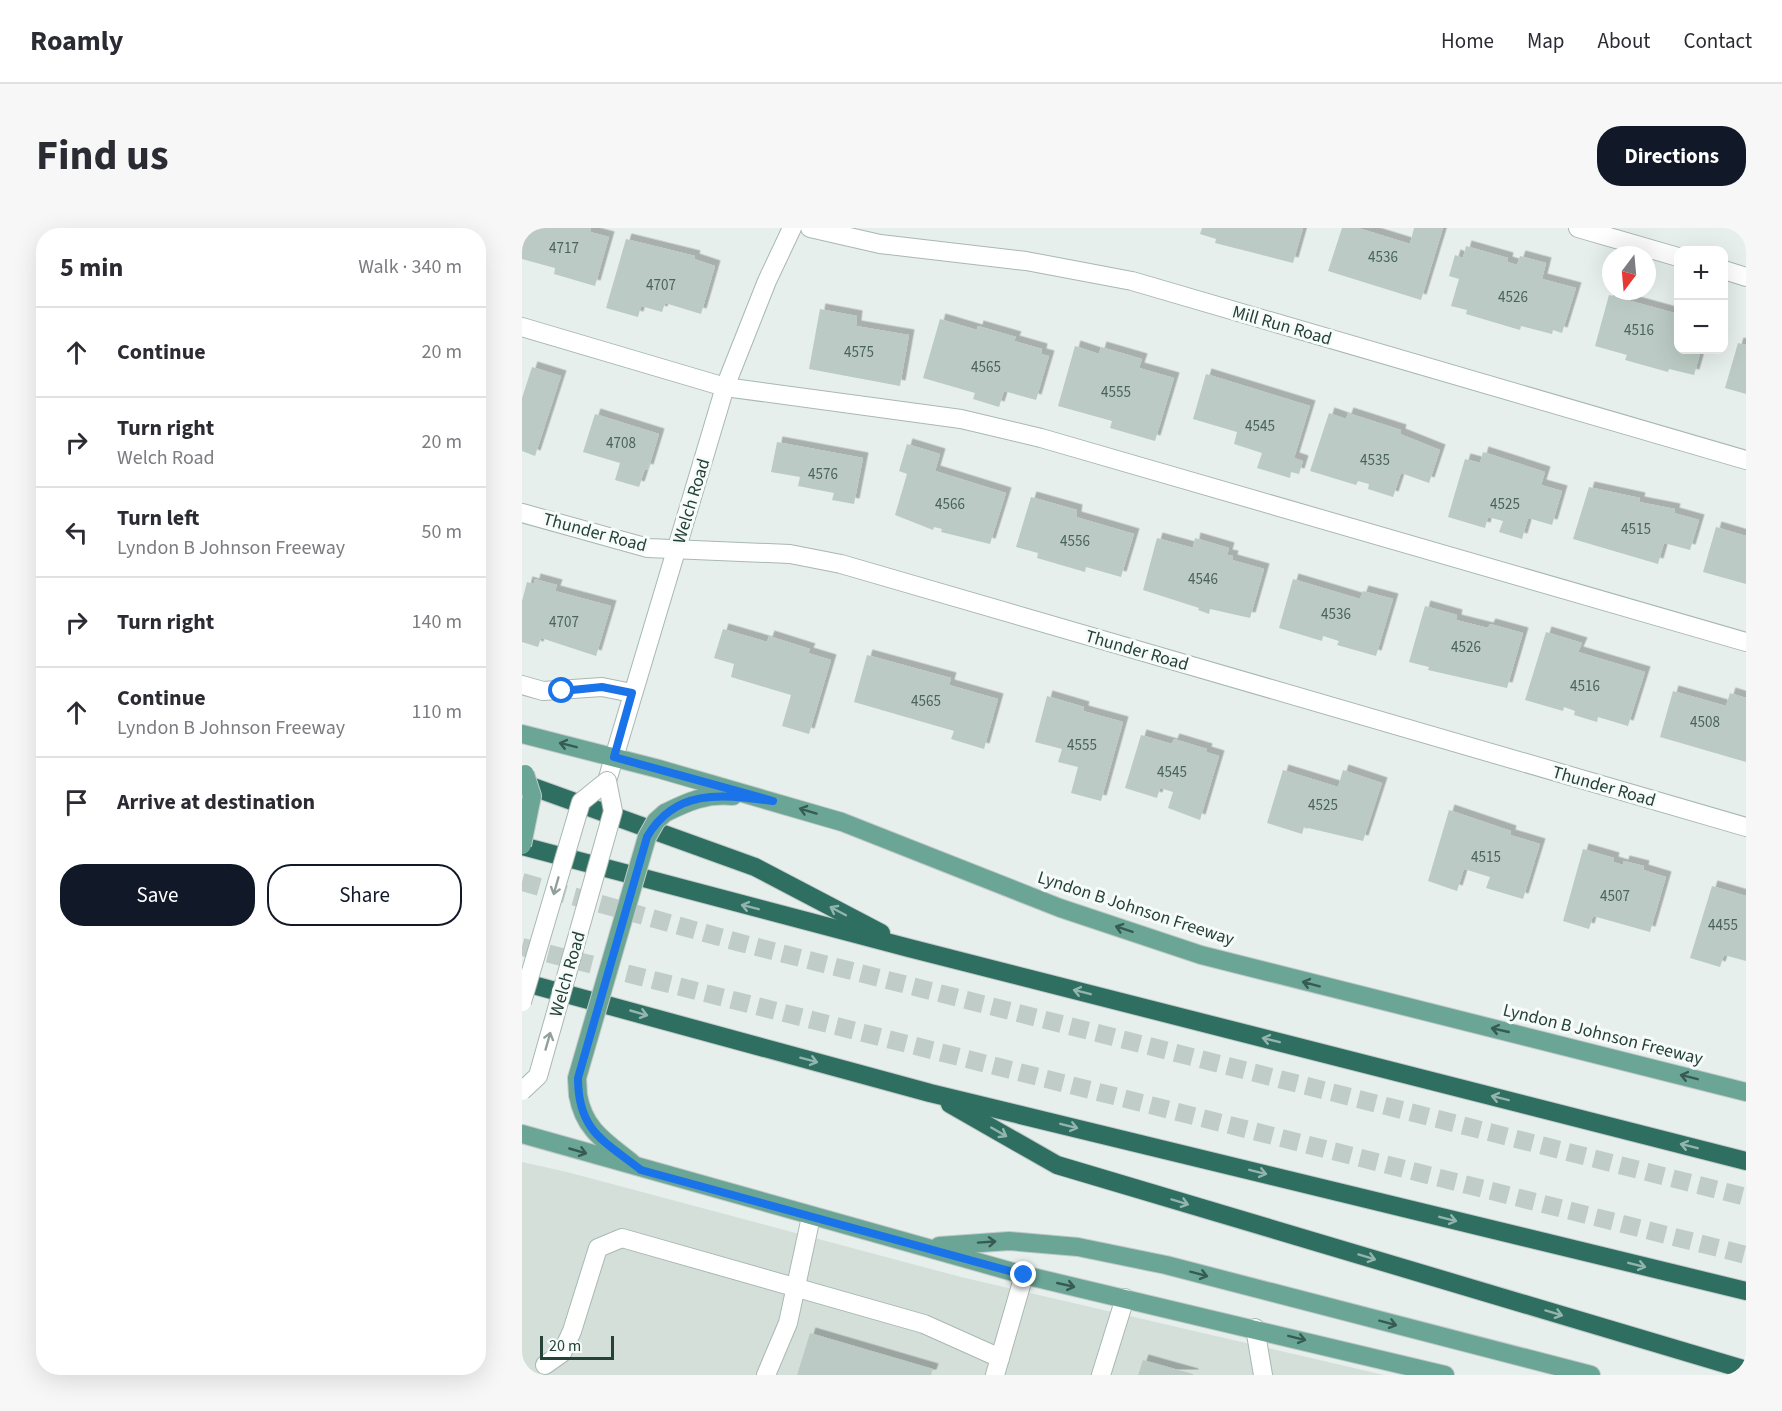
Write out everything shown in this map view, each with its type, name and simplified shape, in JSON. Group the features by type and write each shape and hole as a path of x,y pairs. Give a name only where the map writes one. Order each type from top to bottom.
{"highway":[{"path":"523,775 754,867 909,948"},
{"path":"522,846 909,948 1746,1161"},
{"path":"522,982 930,1093 1746,1291"},
{"path":"930,1093 1057,1165 1746,1370"}],"main road":[{"name":"Lyndon B Johnson Freeway","path":"522,734 614,757 842,822 919,850 1060,908 1201,955 1352,995 1746,1092"},
{"path":"522,846 532,796 523,775"},
{"path":"641,1170 595,1134 581,1113 578,1078 647,837 656,821 665,813 691,800 720,795 773,801"},
{"path":"522,1134 641,1170 1024,1275 1256,1328 1445,1375"},
{"path":"928,1247 1009,1241 1078,1247 1166,1265 1591,1375"}],"street":[{"name":"Welch Road","path":"522,1091 538,1076 613,811 607,781 725,387 766,281 792,228"},
{"name":"Mill Run Road","path":"810,228 880,244 1026,261 1132,281 1746,460"},
{"path":"1578,228 1674,256"},
{"path":"1728,271 1746,277"},
{"path":"522,327 725,387 962,419 1041,438 1746,642"},
{"name":"Thunder Road","path":"522,513 648,548 790,554 840,564 1746,827"},
{"path":"522,685 543,691 602,687 632,693"},
{"name":"Welch Road","path":"522,1002 581,802 607,781"},
{"path":"766,1375 788,1323 811,1216"},
{"path":"545,1365 562,1353 572,1331 598,1248 622,1238 924,1324 997,1366 1024,1275"},
{"path":"1101,1375 1125,1298"},
{"path":"1256,1328 1263,1375"}],"shaded area":[{"path":"522,1162 961,1277 1384,1375 522,1375"}],"building":[{"path":"522,228 591,228 590,232 609,237 595,286 554,274 555,268 522,259"},
{"path":"1202,228 1303,228 1293,263 1215,243 1216,239 1200,234"},
{"path":"1342,228 1358,228 1410,244 1414,228 1443,228 1421,300 1328,271"},
{"path":"626,239 695,256 694,259 715,266 701,314 665,303 662,312 641,306 638,317 606,308"},
{"path":"1466,246 1508,258 1507,262 1517,265 1520,256 1546,263 1542,279 1576,288 1562,333 1553,330 1552,334 1521,326 1520,330 1466,314 1467,310 1451,306 1459,279 1449,276 1455,255 1463,258"},
{"path":"1608,300 1627,300 1674,313 1674,354 1700,354 1694,375 1669,369 1668,372 1625,360 1627,355 1595,346"},
{"path":"820,309 857,316 856,326 909,335 900,386 809,369"},
{"path":"940,319 977,330 978,326 1016,337 1014,341 1042,349 1041,354 1049,356 1036,400 1004,391 999,407 973,399 975,393 923,378"},
{"path":"1738,343 1746,345 1746,394 1725,388"},
{"path":"1075,346 1099,354 1101,347 1142,359 1139,368 1174,378 1155,441 1110,428 1112,421 1058,406"},
{"path":"532,367 561,376 535,456 522,451 522,398"},
{"path":"1206,374 1310,406 1294,458 1303,461 1299,474 1291,472 1290,478 1257,468 1262,453 1234,444 1237,432 1193,419"},
{"path":"1329,413 1346,419 1348,413 1401,430 1400,434 1440,450 1429,483 1401,473 1393,497 1368,489 1369,484 1358,481 1356,485 1310,471"},
{"path":"595,414 659,434 648,470 645,469 639,487 615,480 620,463 583,452"},
{"path":"777,442 863,458 854,504 832,500 834,493 798,486 800,477 771,472"},
{"path":"907,444 940,454 935,471 1006,493 990,544 941,532 942,529 934,527 933,530 895,515 907,474 899,471"},
{"path":"1483,452 1545,472 1541,485 1562,491 1552,525 1528,518 1522,539 1499,532 1503,521 1488,517 1485,528 1448,517 1465,459 1480,463"},
{"path":"1589,487 1640,498 1639,502 1675,509 1674,513 1699,520 1690,550 1664,543 1658,564 1573,539"},
{"path":"1031,497 1077,510 1076,517 1134,534 1121,577 1086,567 1085,572 1037,558 1038,553 1016,547"},
{"path":"1716,527 1746,536 1746,584 1703,572"},
{"path":"1157,538 1193,548 1195,538 1229,548 1227,555 1233,556 1232,560 1264,569 1250,618 1210,609 1209,614 1198,610 1199,608 1143,590"},
{"path":"535,579 557,585 555,591 611,606 596,656 541,638 538,647 522,642 522,601 527,582 534,584"},
{"path":"1293,579 1360,599 1363,591 1393,599 1376,656 1337,645 1339,641 1323,636 1322,641 1279,628"},
{"path":"1425,606 1457,615 1456,620 1488,628 1490,624 1523,633 1507,688 1428,670 1429,667 1409,662"},
{"path":"723,629 767,642 769,636 810,649 808,653 831,660 809,734 782,726 791,695 731,677 734,664 714,658"},
{"path":"1546,632 1582,643 1578,652 1645,672 1628,726 1598,717 1597,722 1574,715 1575,711 1564,707 1563,711 1525,700"},
{"path":"867,655 951,678 949,685 998,699 984,749 951,739 954,731 854,702"},
{"path":"1673,691 1726,706 1730,693 1746,698 1746,762 1660,737"},
{"path":"1047,696 1084,707 1083,711 1123,722 1101,801 1071,793 1078,767 1058,762 1062,749 1035,742"},
{"path":"1141,735 1172,744 1174,739 1207,749 1206,752 1219,756 1200,820 1168,808 1173,792 1160,788 1157,798 1125,788"},
{"path":"1283,770 1338,787 1343,770 1382,783 1363,841 1304,827 1302,834 1267,823"},
{"path":"1449,810 1511,831 1510,835 1540,844 1523,899 1486,888 1490,877 1464,869 1457,891 1428,881"},
{"path":"1583,849 1614,858 1613,862 1623,865 1624,861 1644,866 1643,870 1666,877 1650,932 1593,916 1589,929 1563,921"},
{"path":"1712,886 1746,896 1746,961 1724,955 1720,967 1690,958"},
{"path":"810,1333 933,1369 931,1375 797,1375"},
{"path":"1143,1360 1193,1374 1193,1375 1138,1375"}],"tunnel":[{"path":"522,882 741,943 1746,1197"},
{"path":"522,947 1746,1255"}],"route":[{"path":"562,691 602,687 632,693 614,757 773,801 720,795 691,800 665,813 656,821 647,837 578,1078 581,1113 595,1134 641,1170 1024,1275"}]}
